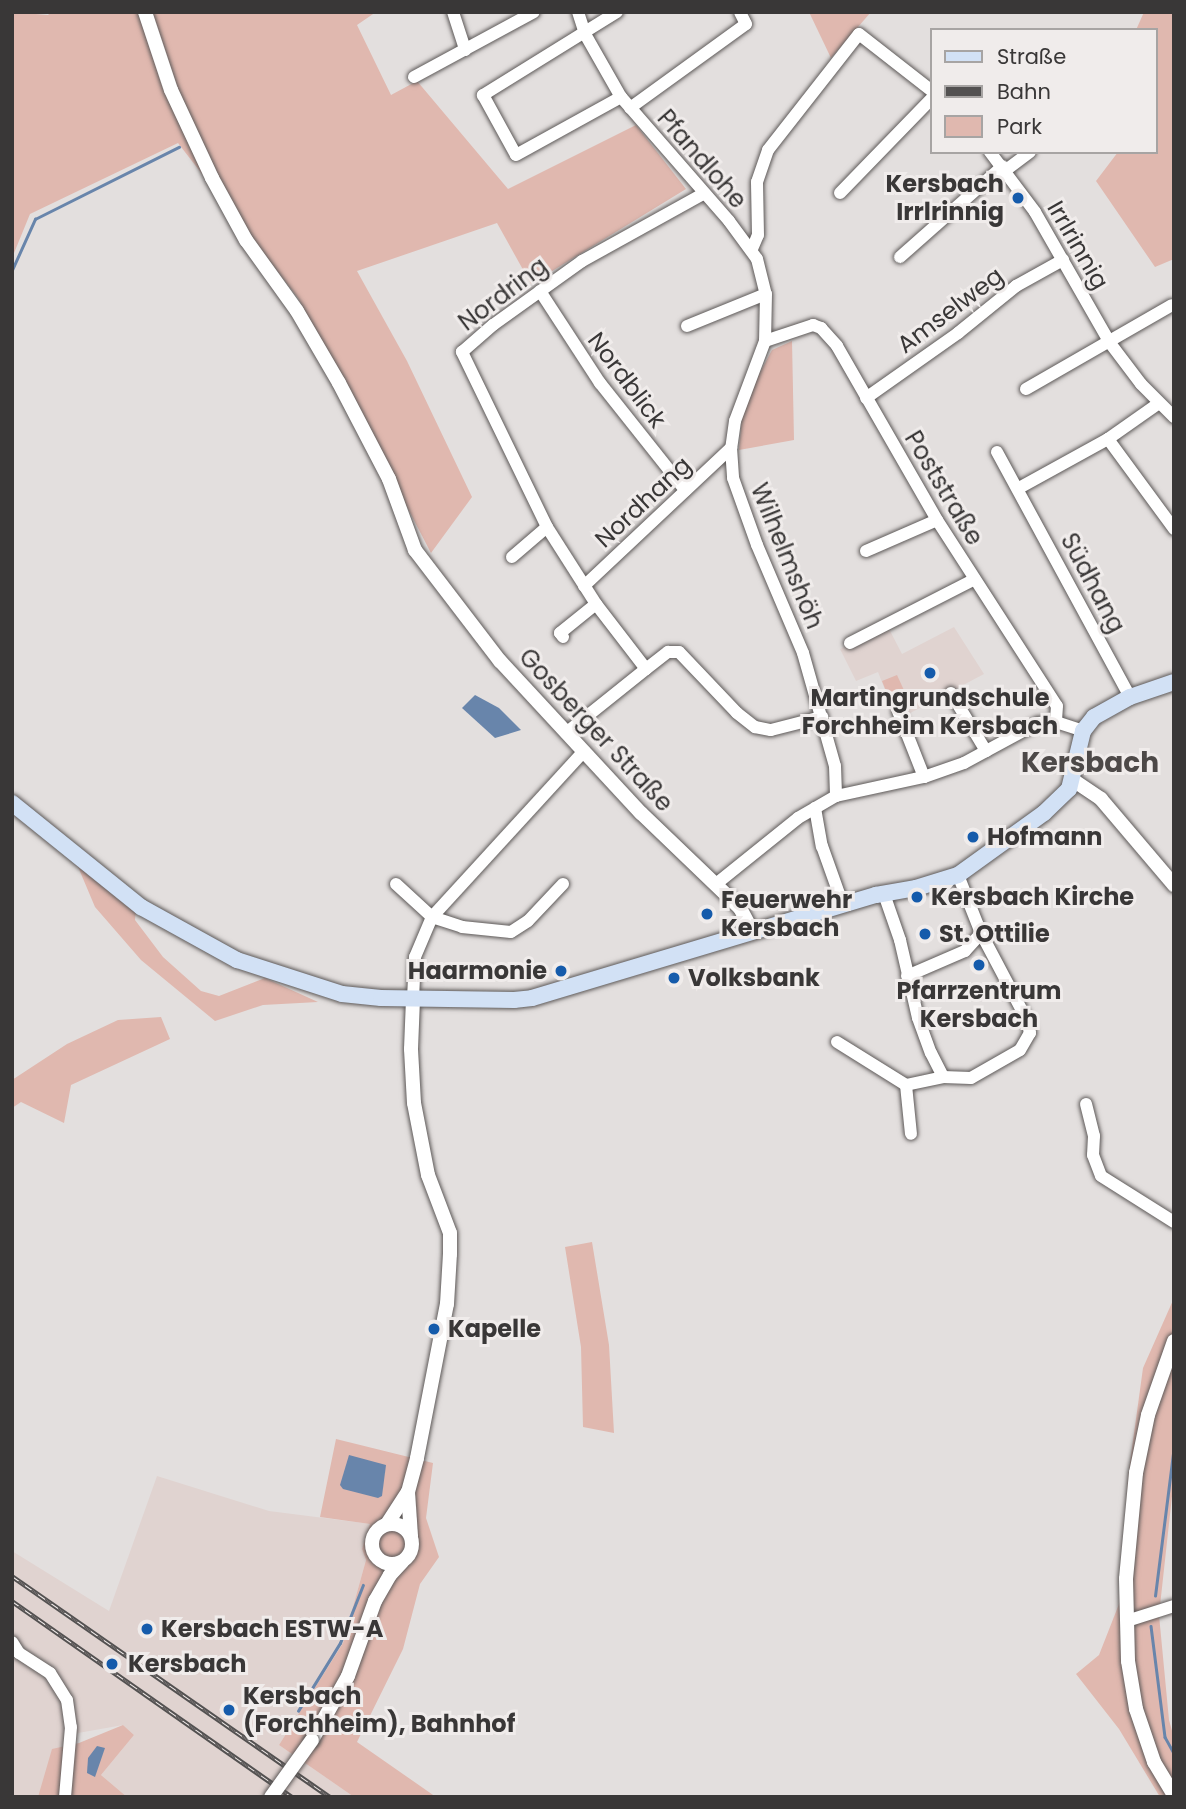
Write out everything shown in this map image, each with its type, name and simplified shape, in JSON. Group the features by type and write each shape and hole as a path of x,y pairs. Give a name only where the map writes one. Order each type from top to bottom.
{"main road":[{"path":"12,803 115,888 207,946 265,971 331,991 419,999 493,1001 532,998 843,905 958,875 1044,813 1069,789 1083,731 1094,717 1130,697 1174,682"}],"street":[{"name":"Gosberger Straße","path":"145,12 171,90 212,178 246,240 298,311 339,383 389,480 415,550 500,661 641,813 740,908 753,932"},
{"path":"453,12 465,50"},
{"path":"414,77 534,12"},
{"name":"Pfandlohe","path":"578,12 586,34 621,97 752,249"},
{"path":"617,12 586,34 483,95 516,155 621,97"},
{"path":"630,108 746,24 740,12"},
{"name":"Wilhelmshöh","path":"836,796 835,766 803,653 733,478 735,421 765,341 766,294 761,270 752,249 758,235 757,182 768,150 859,34 930,89"},
{"path":"840,193 930,100"},
{"name":"Irrlrinnig","path":"992,154 1004,168 1063,260 1110,343 1159,403 1172,413"},
{"path":"900,257 1004,168 1027,154"},
{"name":"Nordring","path":"646,669 596,604 547,527 462,352 582,261 703,194"},
{"name":"Amselweg","path":"866,398 958,333 1016,286 1063,260"},
{"name":"Nordblick","path":"540,291 600,383 685,490"},
{"path":"687,326 766,294"},
{"path":"1026,389 1172,305"},
{"name":"Poststraße","path":"765,341 807,326 821,328 837,346 937,520 1057,706 1056,722"},
{"path":"1018,488 1108,439 1159,403"},
{"path":"1108,439 1174,528"},
{"name":"Nordhang","path":"584,586 732,448"},
{"name":"Südhang","path":"997,452 1130,697"},
{"path":"866,551 937,520"},
{"path":"512,557 547,527"},
{"path":"850,643 975,579"},
{"path":"563,636 560,633 596,604"},
{"path":"566,733 668,652 679,652 737,713 755,727 771,730 822,717"},
{"path":"951,694 986,751"},
{"path":"898,711 924,777"},
{"path":"716,884 750,854 836,796 924,777 986,751 1038,723 1056,722 1083,731"},
{"path":"271,1797 312,1740 348,1676 375,1601 390,1575 410,1553 408,1492 447,1304 450,1254 450,1233 428,1175 414,1102 411,1049 419,999 415,957 432,917 583,752"},
{"path":"1073,780 1101,799 1174,886"},
{"path":"815,808 822,846 843,905"},
{"path":"837,1042 906,1085 943,1077 959,1080 984,1073 1025,1047 1030,1033 1027,1020 981,933 958,875"},
{"path":"396,884 432,917 462,927 511,932 528,921 563,884"},
{"path":"884,894 900,940 922,1030 943,1077"},
{"path":"907,976 965,951 981,933"},
{"path":"906,1085 911,1134"},
{"path":"1086,1104 1094,1136 1093,1154 1101,1176 1174,1223"},
{"path":"1174,1341 1148,1415 1136,1473 1126,1596 1128,1661 1136,1710 1154,1762 1174,1795"},
{"path":"402,1562 389,1565 377,1558 372,1549 372,1538 387,1524 408,1492"},
{"path":"387,1524 401,1526 411,1536"},
{"path":"375,1601 377,1558"},
{"path":"1127,1620 1174,1606"},
{"path":"14,1651 50,1673 67,1700 71,1727 65,1797"}],"shaded area":[{"name":"Martingrundschule Forchheim Kersbach","path":"888,627 902,654 954,627 984,674 897,720 878,672 856,681 840,649"},
{"path":"157,1476 269,1511 371,1524 362,1549 366,1560 343,1643 279,1745 354,1797 127,1797 101,1775 134,1735 123,1725 78,1733 47,1797 12,1797 12,1551 109,1611"}],"green space":[{"path":"12,12 48,15 51,12 376,12 357,25 391,95 417,81 508,189 636,125 686,189 531,284 497,223 357,271 407,361 472,497 431,553 298,298 178,143 30,214 12,258"},
{"path":"809,12 871,12 831,58"},
{"path":"1144,12 1174,12 1174,259 1155,267 1096,181 1116,154 1158,154 1158,28 1137,28"},
{"path":"792,341 794,440 739,450 742,416 757,378 772,350"},
{"path":"897,675 908,699 892,706 882,681"},
{"path":"76,862 136,909 135,920 163,957 201,991 219,996 265,978 318,1002 263,1005 215,1021 141,960 95,907"},
{"path":"161,1017 170,1039 71,1085 64,1123 21,1102 12,1108 12,1080 67,1044 118,1020"},
{"path":"592,1242 609,1345 614,1433 583,1427 581,1347 565,1247"},
{"path":"1174,1298 1174,1478 1159,1615 1169,1720 1174,1738 1174,1797 1160,1797 1119,1729 1076,1674 1099,1655 1119,1604 1128,1477 1143,1368"},
{"path":"336,1439 433,1463 426,1518 439,1557 420,1584 403,1649 357,1742 436,1797 354,1797 279,1745 343,1643 366,1560 362,1549 370,1524 320,1517"},
{"path":"123,1725 134,1735 101,1775 127,1797 38,1797 52,1749 79,1743"}],"water":[{"path":"475,695 499,708 521,730 495,738 462,708"},
{"path":"349,1455 386,1465 382,1496 378,1498 343,1489 340,1485"},
{"path":"97,1746 105,1748 95,1777 87,1773 88,1758"}],"waterway":[{"path":"12,270 35,219 179,147"},
{"path":"1155,1596 1174,1445"},
{"path":"298,1711 340,1643 363,1585"},
{"path":"1151,1626 1165,1737 1174,1753"}],"railway":[{"path":"12,1576 330,1797"},
{"path":"12,1601 292,1797"}],"place":[{"name":"Kersbach Irrlrinnig","path":"1018,198"},
{"name":"Martingrundschule Forchheim Kersbach","path":"930,673"},
{"name":"Hofmann","path":"973,837"},
{"name":"Kersbach Kirche","path":"917,897"},
{"name":"Feuerwehr Kersbach","path":"707,914"},
{"name":"St. Ottilie","path":"925,934"},
{"name":"Pfarrzentrum Kersbach","path":"979,965"},
{"name":"Haarmonie","path":"561,971"},
{"name":"Volksbank","path":"674,978"},
{"name":"Kapelle","path":"434,1329"},
{"name":"Kersbach ESTW-A","path":"147,1629"},
{"name":"Kersbach","path":"112,1664"},
{"name":"Kersbach (Forchheim), Bahnhof","path":"229,1710"}],"district":[{"name":"Kersbach","path":"1090,763"}]}
